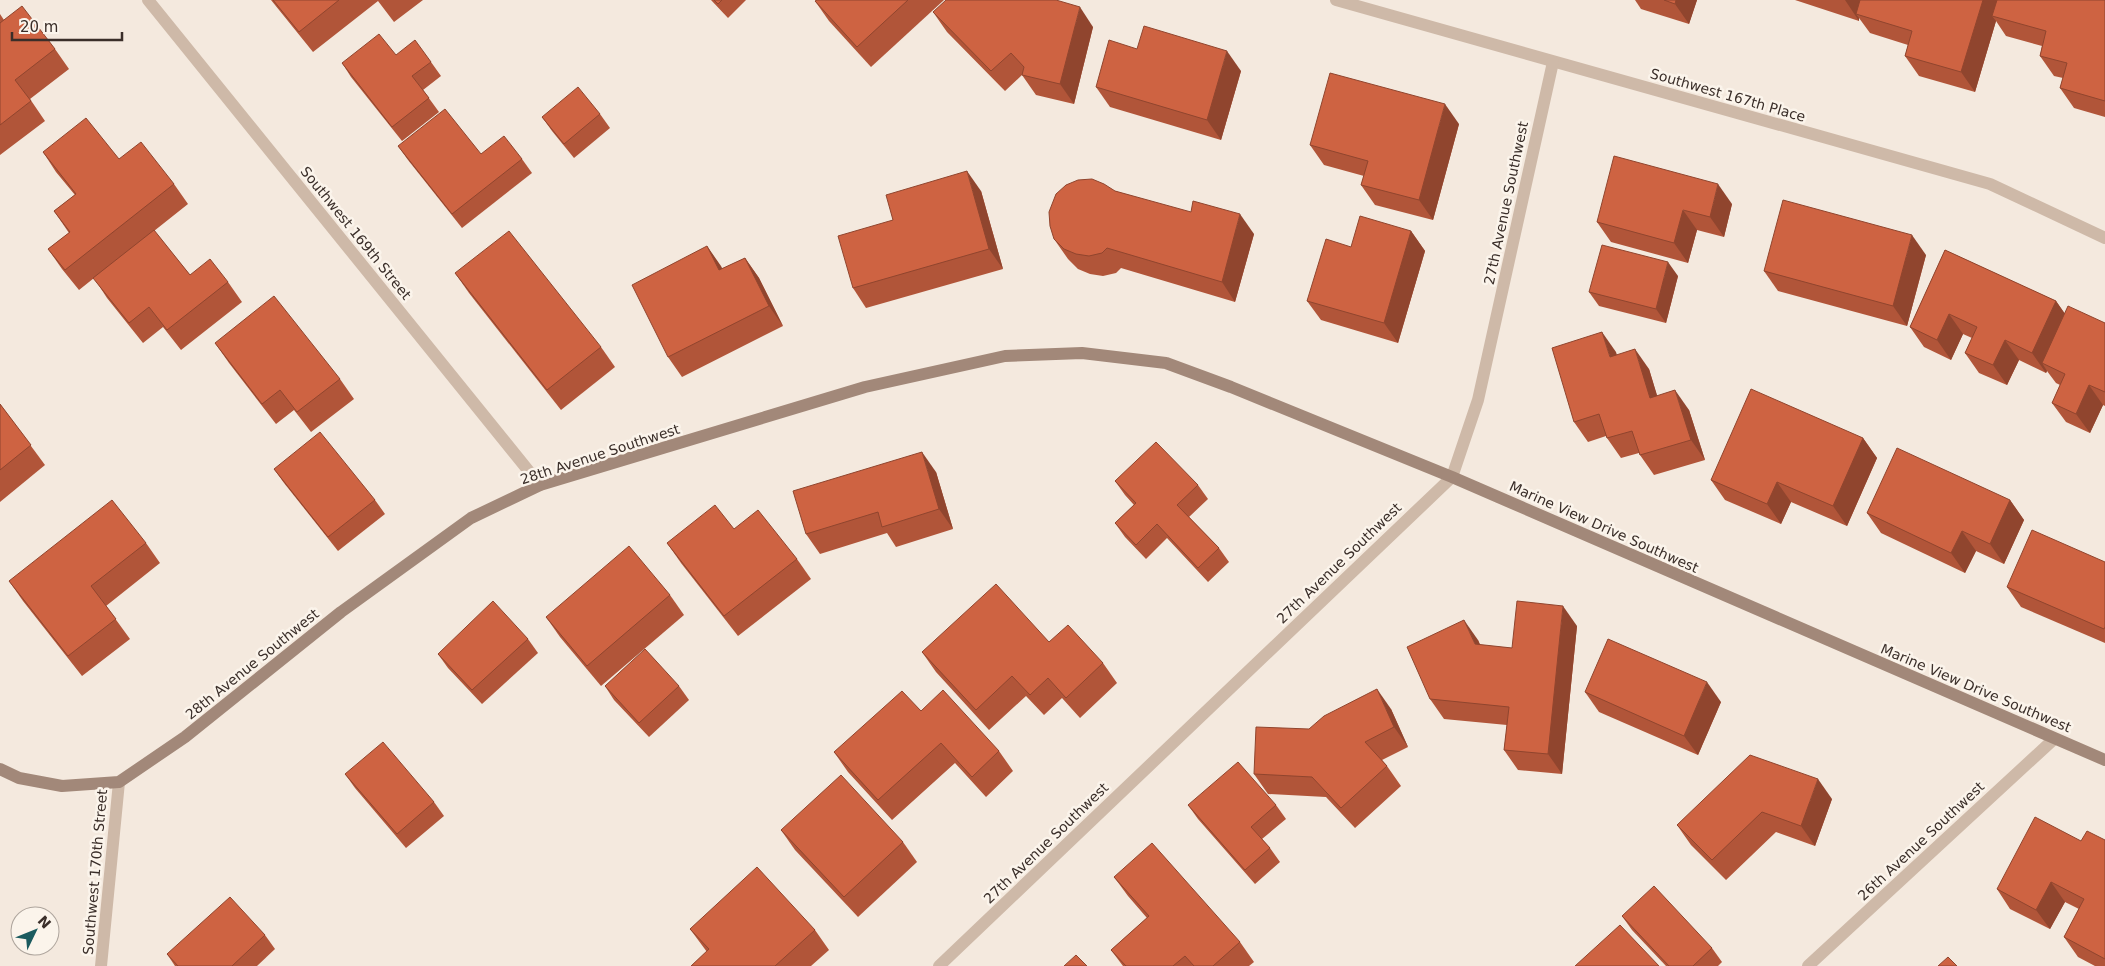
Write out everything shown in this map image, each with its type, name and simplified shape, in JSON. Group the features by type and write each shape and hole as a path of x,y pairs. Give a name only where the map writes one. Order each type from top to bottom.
{"street":[{"name":"Southwest 169th Street","path":"148,0 540,485"},
{"name":"Southwest 167th Place","path":"1336,0 1990,184 2105,238"},
{"name":"27th Avenue Southwest","path":"939,966 1452,477 1478,400 1552,62"},
{"name":"28th Avenue Southwest","path":"119,782 185,737 341,612 471,518 540,485 866,387 1005,356 1082,353"},
{"name":"Marine View Drive Southwest","path":"1082,353 1166,363 1231,386 1452,477 2105,760"},
{"name":"26th Avenue Southwest","path":"1808,966 2054,739"},
{"name":"Southwest 170th Street","path":"0,769 19,778 62,786 119,782 101,966"}],"building":[{"path":"273,0 339,0 299,32"},
{"path":"714,0 722,0 718,4"},
{"path":"908,0 857,47 815,1"},
{"path":"946,0 1056,0 1080,7 1060,84 1022,75 1024,67 1011,53 991,71 933,12"},
{"path":"1664,0 1676,0 1675,4"},
{"path":"1860,0 1983,0 1961,72 1905,56 1912,31 1856,14"},
{"path":"1997,0 2105,0 2105,101 2060,88 2067,63 2040,56 2046,31 1992,16"},
{"path":"22,6 55,49 15,80 31,101 0,125 0,23"},
{"path":"1144,26 1227,51 1207,120 1096,87 1109,40 1137,49"},
{"path":"379,34 396,55 415,40 431,62 412,76 429,98 392,127 342,63"},
{"path":"1330,73 1445,104 1419,200 1361,185 1368,161 1310,145"},
{"path":"578,87 600,114 564,144 542,117"},
{"path":"445,109 481,154 504,136 522,159 452,214 398,146"},
{"path":"86,118 119,159 141,142 174,184 65,270 48,249 70,232 54,211 76,194 43,152"},
{"path":"1614,156 1718,184 1710,217 1683,210 1674,243 1597,222"},
{"path":"967,171 989,249 853,288 838,236 893,220 886,195"},
{"path":"1092,179 1115,191 1191,212 1193,201 1240,214 1222,282 1107,248 1102,253 1089,256 1076,254 1064,249 1054,239 1050,226 1049,212 1056,194 1066,185 1078,180"},
{"path":"1783,200 1912,235 1893,306 1764,271"},
{"path":"1360,216 1411,231 1384,323 1307,301 1326,239 1351,247"},
{"path":"154,230 190,275 210,259 228,282 167,330 149,307 129,323 93,278"},
{"path":"509,231 601,347 547,390 455,273"},
{"path":"1602,245 1668,262 1656,309 1589,292"},
{"path":"707,246 719,270 745,258 769,306 668,357 632,285"},
{"path":"1945,250 2056,301 2032,353 2005,340 1993,365 1965,353 1977,327 1949,314 1937,340 1910,327"},
{"path":"274,296 340,379 297,412 280,390 262,404 215,343"},
{"path":"2068,306 2105,323 2105,392 2089,385 2076,414 2052,403 2065,374 2042,363"},
{"path":"1602,332 1610,357 1635,349 1650,398 1675,390 1691,440 1640,455 1632,431 1607,438 1599,414 1574,422 1552,348"},
{"path":"1751,389 1863,438 1833,506 1777,482 1767,504 1711,480"},
{"path":"0,404 31,445 0,470"},
{"path":"320,432 375,500 328,537 274,469"},
{"path":"1156,442 1198,485 1177,505 1219,548 1198,568 1157,524 1136,545 1115,523 1136,503 1115,481"},
{"path":"1897,448 2010,500 1990,544 1962,531 1951,553 1867,513"},
{"path":"922,452 939,509 882,527 878,512 806,534 793,491"},
{"path":"112,500 146,543 91,586 116,619 68,656 9,581"},
{"path":"715,505 734,529 758,510 797,559 724,616 667,543"},
{"path":"2032,530 2105,562 2104,629 2007,587"},
{"path":"629,546 670,595 587,666 546,617"},
{"path":"996,584 1049,642 1068,625 1103,663 1066,698 1048,678 1030,695 1012,676 976,710 922,652"},
{"path":"493,601 528,639 472,690 438,654"},
{"path":"1517,601 1563,606 1548,754 1504,750 1509,707 1430,699 1407,647 1464,620 1475,644 1512,648"},
{"path":"1608,639 1707,682 1684,736 1585,692"},
{"path":"645,649 679,686 639,723 605,686"},
{"path":"1377,689 1394,727 1365,742 1387,766 1341,808 1312,777 1254,774 1256,727 1309,729 1324,716"},
{"path":"943,690 999,751 972,777 941,743 878,800 834,752 902,691 921,711"},
{"path":"383,742 434,802 397,834 345,774"},
{"path":"1750,755 1818,779 1801,826 1762,812 1712,860 1677,825"},
{"path":"1238,762 1276,805 1251,827 1270,848 1245,870 1188,805"},
{"path":"841,775 903,842 844,897 781,830"},
{"path":"2035,817 2081,841 2087,831 2105,840 2105,959 2064,937 2084,899 2051,882 2036,910 1997,889"},
{"path":"1152,843 1240,942 1213,966 1194,966 1185,956 1173,966 1126,966 1111,950 1149,916 1114,877"},
{"path":"757,867 815,930 775,966 691,966 709,949 690,929"},
{"path":"1654,886 1712,948 1693,966 1669,966 1622,916"},
{"path":"230,897 265,935 232,966 178,966 167,954"},
{"path":"1620,925 1659,966 1575,966"},
{"path":"1076,955 1087,966 1064,966"},
{"path":"1948,957 1957,966 1938,966"}]}
